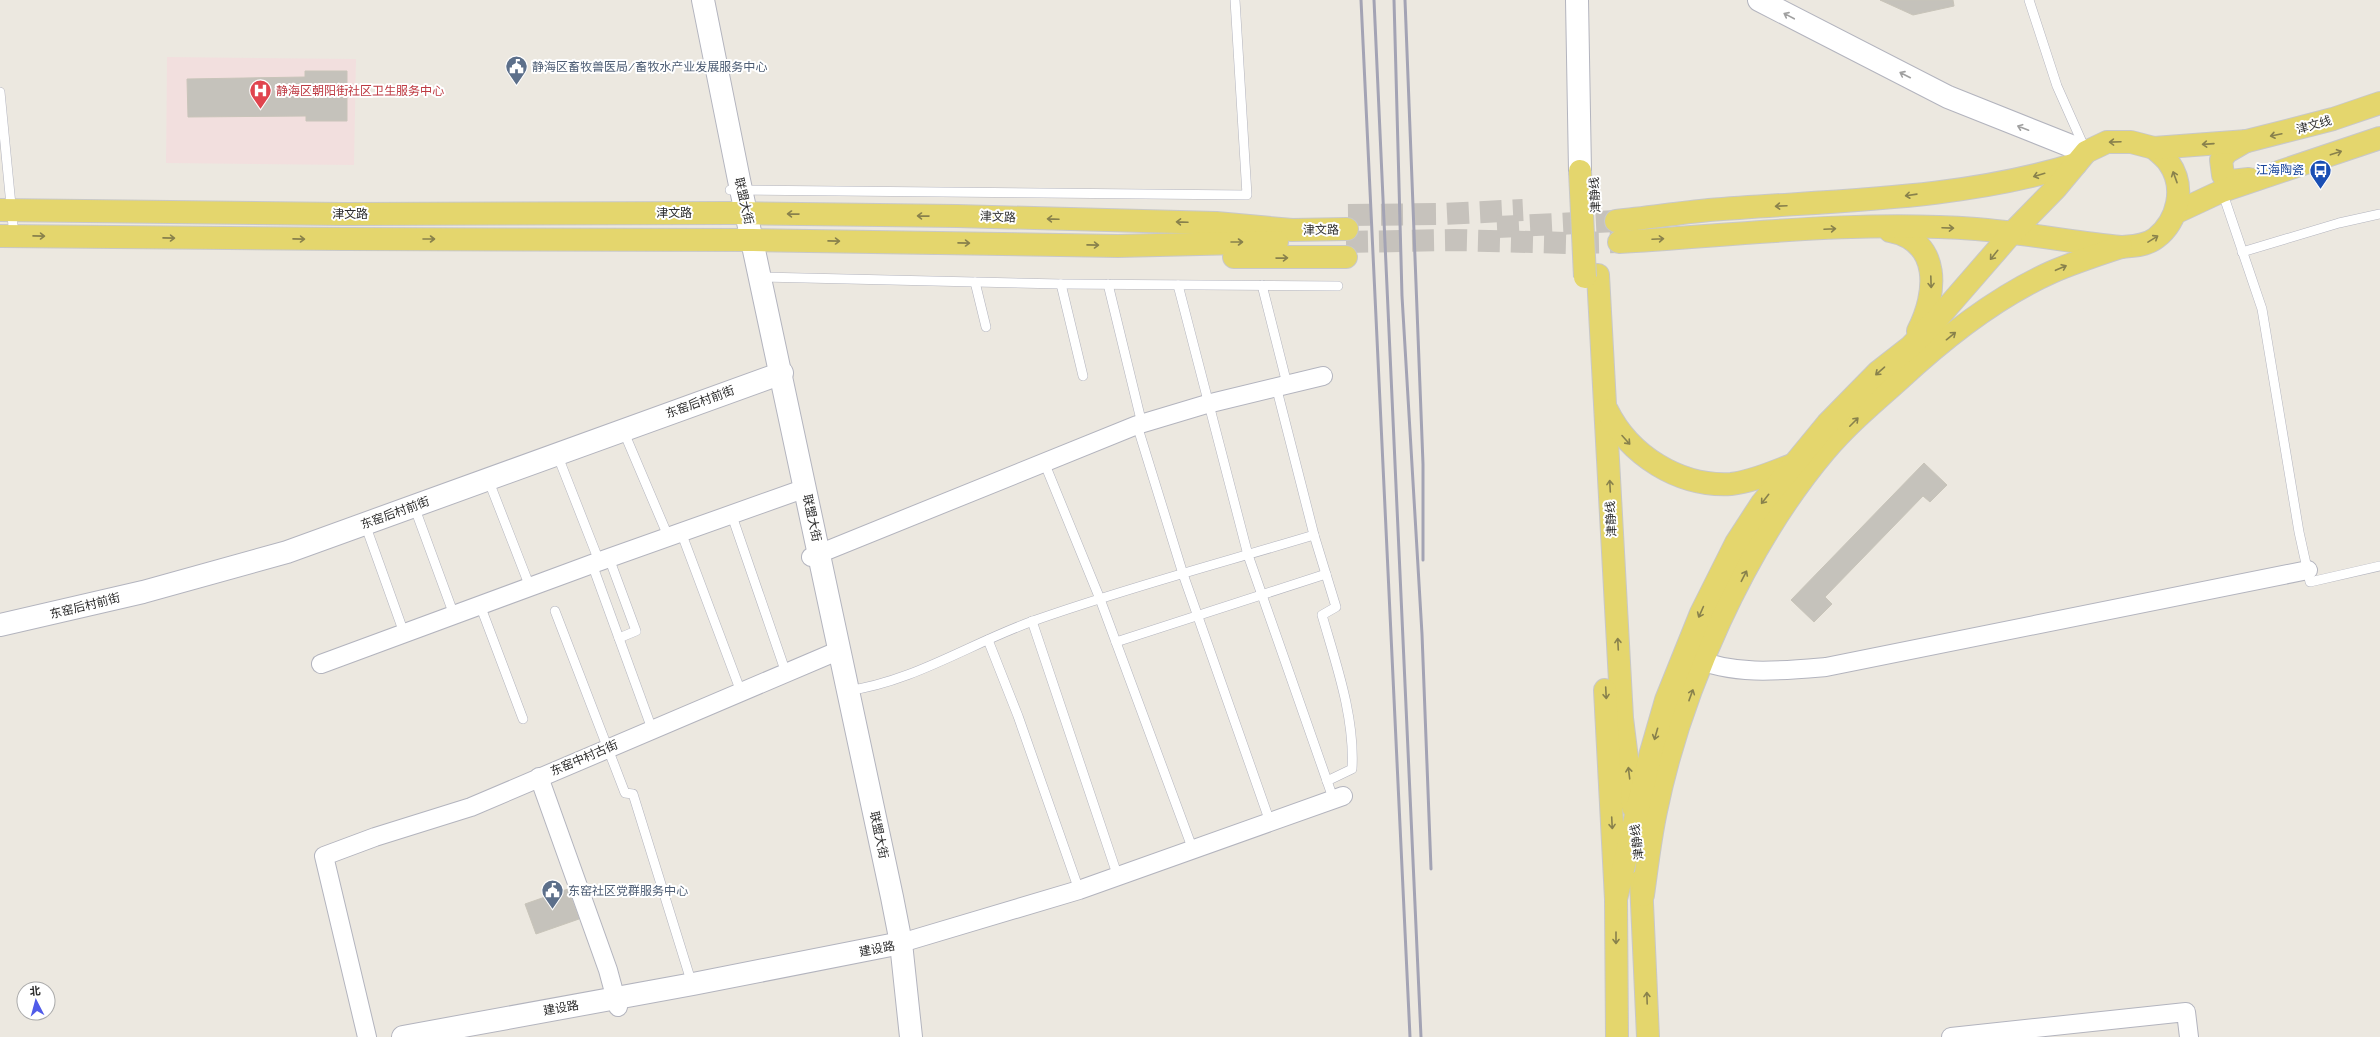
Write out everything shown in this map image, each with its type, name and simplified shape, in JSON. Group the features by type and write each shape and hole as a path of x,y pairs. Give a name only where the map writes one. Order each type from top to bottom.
{"main road":[{"path":"694,0 736,190"},
{"name":"联盟大街","path":"703,0 746,240 816,555 894,947"},
{"name":"津静线","path":"1577,0 1592,276 1616,899 1617,1037"},
{"name":"津静线","path":"1586,170 1590,0"},
{"path":"1759,0 1948,97 2022,128 2081,158"},
{"name":"津文线","path":"2247,141 2334,119 2380,103"},
{"path":"2175,213 2222,191 2380,138"},
{"path":"1616,214 1868,201 2017,180 2081,158 2107,142 2131,142 2154,148 2247,141"},
{"path":"2247,141 2227,152 2221,160 2223,176 2231,181 2259,178"},
{"path":"1619,242 1867,227 1977,229 2121,247 2139,246 2155,239 2169,224 2175,213 2178,199 2177,182 2169,164 2154,148"},
{"path":"1643,896 1656,811 1682,720 1701,613 1736,543 1762,503 1827,424 1873,377 1910,347 1983,269 2011,234 2081,158"},
{"name":"津文路","path":"6,210 344,214 741,213 1216,223 1262,229 1347,236 1275,258 1168,255 1118,246 746,240"},
{"path":"1867,227 1898,233 1917,243 1926,255 1931,272 1930,302 1910,347"},
{"path":"7,236 336,239 746,240"},
{"path":"1616,899 1666,700 1694,659 1755,553 1791,496 1826,450 1917,363 2000,300 2050,273 2077,261 2121,247"},
{"name":"津静线","path":"1592,276 1605,407 1622,718 1643,896 1648,1037"},
{"name":"东窑后村前街","path":"0,625 143,592 248,564 366,524 777,374"},
{"path":"1605,407 1615,426 1638,453 1668,470 1690,480 1731,484 1750,481 1826,450"},
{"path":"894,947 898,1037"},
{"path":"894,947 911,1037"},
{"name":"建设路","path":"450,1037 694,989 868,951 894,947"},
{"name":"建设路","path":"403,1037 617,1003"}],"street":[{"path":"816,555 1140,424 1207,404 1323,376"},
{"path":"322,664 731,513 801,489"},
{"path":"1694,659 1723,668 1770,672 1826,667 2308,570"},
{"name":"东窑中村古街","path":"367,1037 324,856 368,839 471,807 836,652"},
{"path":"539,777 582,895 617,1003"},
{"path":"894,947 1118,877 1338,797"},
{"path":"1951,1037 2186,1012 2189,1037"}],"lane":[{"path":"736,190 1246,195 1235,0"},
{"path":"2029,0 2056,86 2081,158"},
{"path":"0,92 7,236"},
{"path":"2222,191 2262,309 2299,532 2310,582 2380,566"},
{"path":"2242,252 2339,223 2380,214"},
{"path":"755,277 1061,284 1338,286"},
{"path":"975,282 986,327"},
{"path":"1061,284 1083,376"},
{"path":"1108,284 1140,424 1183,574 1270,822"},
{"path":"1178,285 1207,404 1248,555 1327,781 1338,797"},
{"path":"1262,285 1314,535 1336,607 1322,615 1339,675 1353,748 1352,769 1327,781"},
{"path":"623,430 674,534 741,692"},
{"path":"557,454 600,561 636,631 619,638"},
{"path":"1044,462 1100,598 1193,850"},
{"path":"488,479 530,587"},
{"path":"414,506 454,615"},
{"path":"731,513 786,673"},
{"path":"366,524 404,633"},
{"path":"844,691 900,677 1032,621 1100,598 1314,535"},
{"path":"600,561 619,638 652,730"},
{"path":"1116,642 1326,574"},
{"path":"480,605 523,719"},
{"path":"555,610 625,793 633,794 694,989"},
{"path":"1032,621 1118,877"},
{"path":"988,640 1018,716 1078,890"}],"shaded area":[{"name":"静海区朝阳街社区卫生服务中心","path":"167,57 356,59 354,165 166,163"}],"building":[{"path":"1880,0 1953,0 1954,6 1913,15"},
{"path":"305,71 347,71 347,121 306,121 306,116 188,117 187,79 305,77"},
{"path":"1924,463 1947,485 1930,502 1923,496 1825,597 1832,604 1814,622 1791,600"},
{"name":"东窑社区党群服务中心","path":"568,889 579,919 536,934 525,904"}],"tunnel":[{"path":"1348,215 1444,214 1523,210"},
{"path":"1497,227 1616,221"},
{"path":"1346,242 1454,240 1568,243 1619,242"}],"railway":[{"path":"1361,0 1410,1037"},
{"path":"1374,0 1421,1037"},
{"path":"1394,0 1402,296 1422,634 1431,869"},
{"path":"1405,0 1423,464 1423,560"}],"place":[{"name":"静海区畜牧兽医局/畜牧水产业发展服务中心","path":"517,86"},
{"name":"静海区朝阳街社区卫生服务中心","path":"261,110"},
{"name":"江海陶瓷","path":"2320,190"},
{"name":"东窑社区党群服务中心","path":"552,910"}]}
